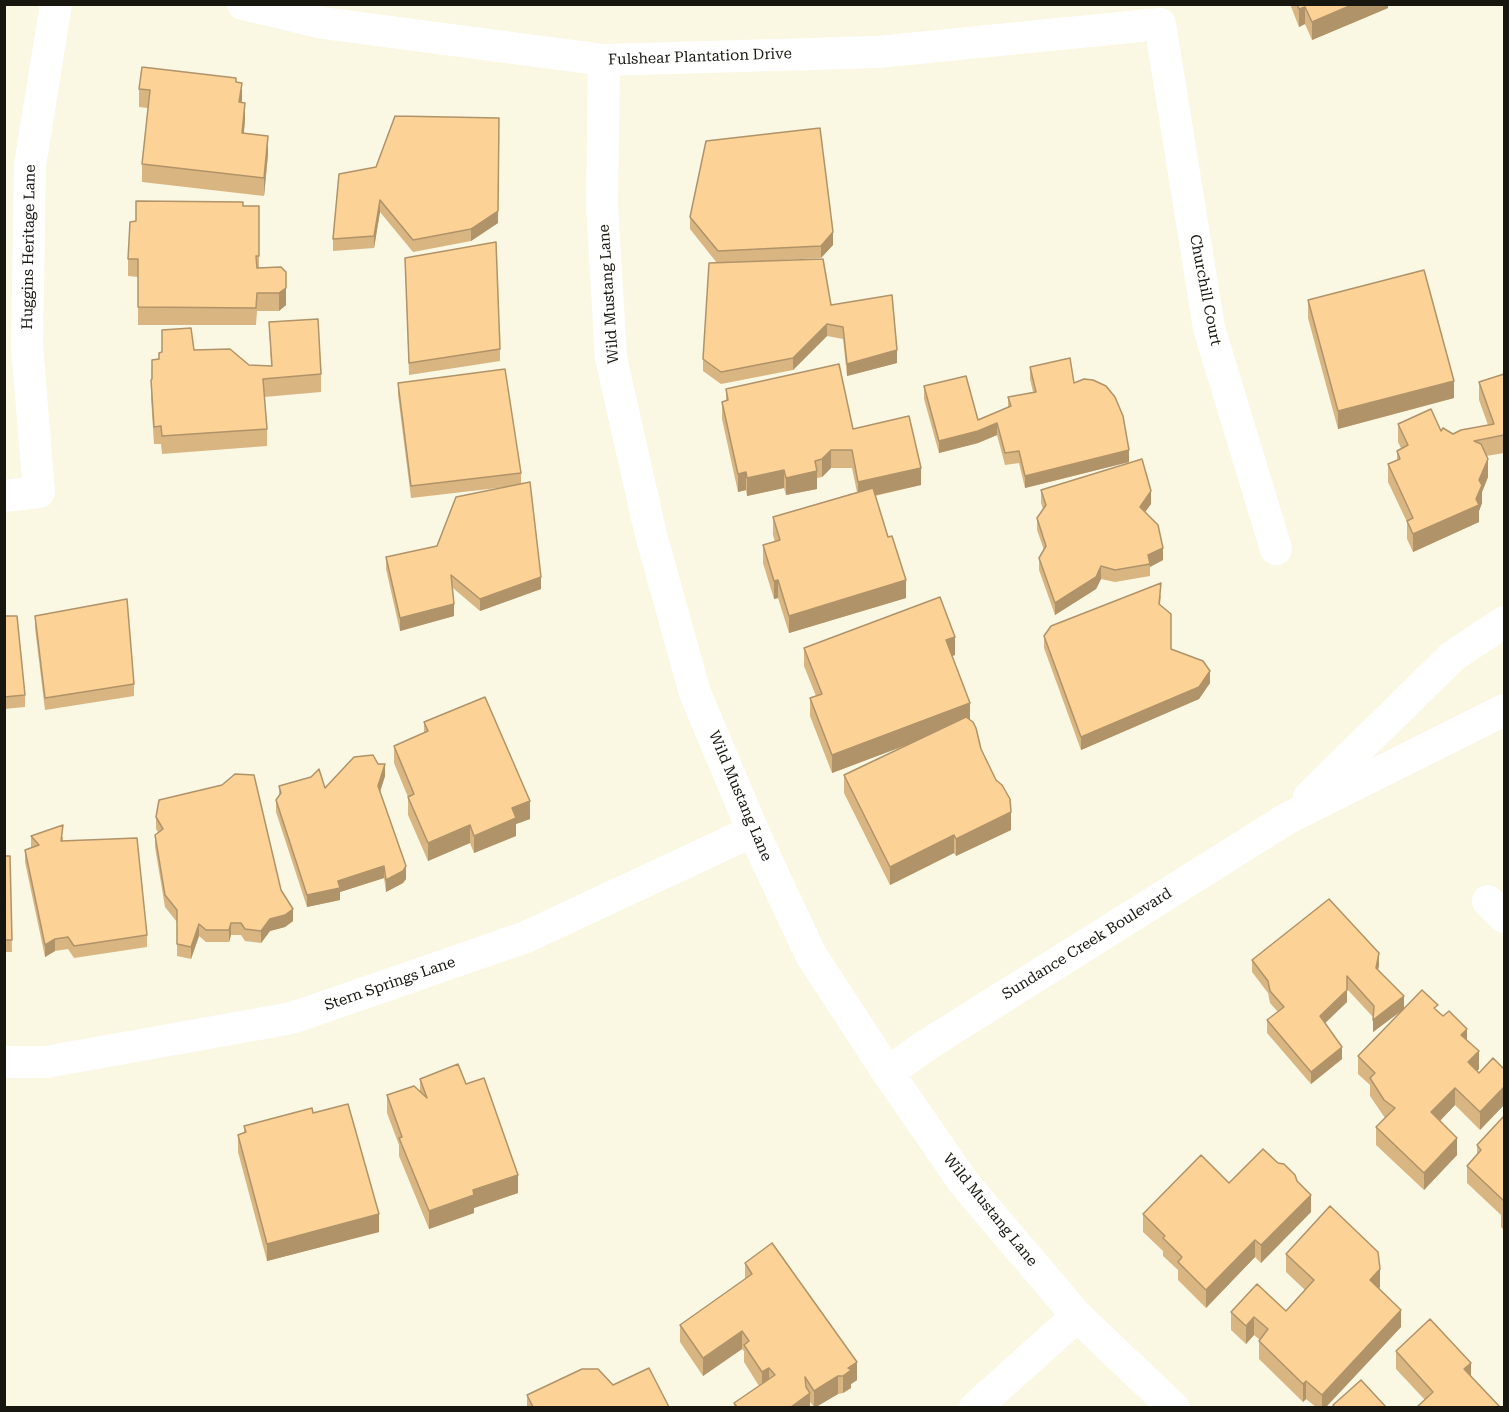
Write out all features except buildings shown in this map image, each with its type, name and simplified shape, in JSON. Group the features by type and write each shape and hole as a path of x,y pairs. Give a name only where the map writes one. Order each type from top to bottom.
{"street":[{"name":"Huggins Heritage Lane","path":"4,496 39,492 27,346 30,165 56,4"},
{"name":"Fulshear Plantation Drive","path":"243,4 323,23 604,60 878,52 1160,24"},
{"name":"Churchill Court","path":"1160,24 1209,328 1276,549"},
{"name":"Wild Mustang Lane","path":"604,60 602,204 611,358 651,535 695,693 753,831 811,955 888,1073 964,1183 1077,1316 1174,1407"},
{"name":"Sundance Creek Boulevard","path":"1288,818 1453,656 1504,622"},
{"name":"Sundance Creek Boulevard","path":"888,1073 935,1040 1288,818 1504,710"},
{"name":"Stern Springs Lane","path":"4,1062 46,1062 292,1018 526,937 753,831"},
{"path":"975,1407 1077,1316"}]}
